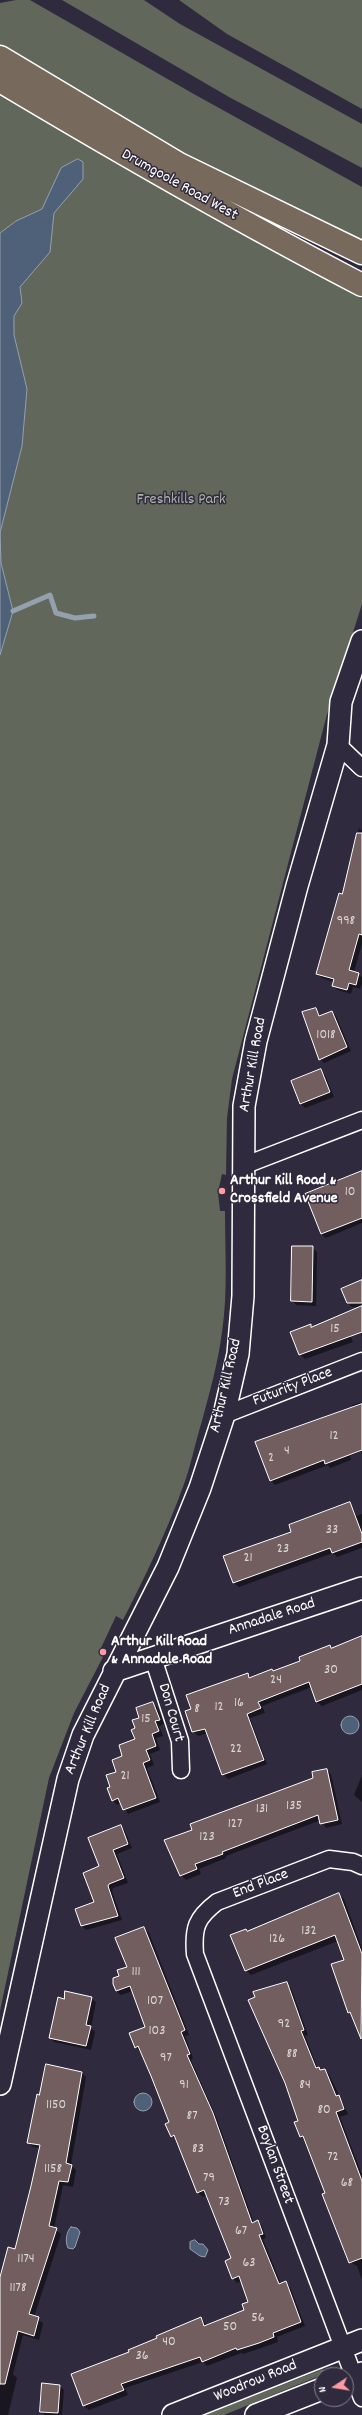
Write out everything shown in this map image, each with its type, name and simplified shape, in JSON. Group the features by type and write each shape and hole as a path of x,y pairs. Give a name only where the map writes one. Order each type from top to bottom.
{"main road":[{"name":"Drumgoole Road West","path":"0,57 179,164 362,253"},
{"name":"Drumgoole Road West","path":"0,81 128,158 290,248 362,285"}],"street":[{"name":"Arthur Kill Road","path":"0,2084 68,1779 83,1735 114,1671 168,1568 200,1488 224,1415 238,1354 243,1296 244,1106 256,1041 297,886 338,745 341,702 362,641"},
{"path":"338,745 362,768"},
{"path":"243,1166 362,1120"},
{"name":"Futurity Place","path":"224,1415 362,1361"},
{"name":"Annadale Road","path":"114,1671 362,1588"},
{"name":"Don Court","path":"153,1658 180,1741 181,1770"},
{"name":"End Place","path":"195,1954 194,1939 196,1924 205,1911 217,1902 329,1860 353,1862 362,1866"},
{"name":"Boylan Street","path":"195,1954 350,2367"},
{"name":"Woodrow Road","path":"173,2415 362,2340"},
{"name":"Boylan Street","path":"354,2376 362,2398"},
{"name":"Woodrow Road","path":"256,2415 314,2392"}],"green space":[{"path":"16,0 30,0 192,93 362,187 362,241 165,144 0,45 0,3"},
{"path":"62,0 144,0 180,24 362,124 362,168 229,97"},
{"path":"179,0 362,0 362,109 227,34"},
{"name":"Freshkills Park","path":"0,90 360,292 358,296 362,299 362,604 326,718 232,1079 227,1118 226,1175 222,1174 218,1192 220,1211 225,1211 226,1272 224,1317 211,1388 188,1471 170,1521 123,1620 116,1616 101,1648 103,1657 74,1713 49,1778 0,2011"},
{"path":"314,2373 314,2378 224,2415 205,2415"}],"water":[{"path":"78,159 83,162 83,179 54,213 50,252 20,287 22,303 14,316 14,335 27,389 22,446 0,533 0,233 16,221 42,209 61,168"},
{"path":"0,533 1,563 13,611 0,655"},
{"path":"350,1716 354,1717 358,1721 358,1729 354,1733 350,1734 346,1733 342,1729 341,1725 342,1721 346,1717"},
{"path":"139,2093 147,2093 152,2098 150,2109 147,2111 139,2111 134,2106 134,2098"},
{"path":"71,2227 77,2228 80,2232 73,2249 68,2248 66,2243 66,2237"},
{"path":"195,2240 199,2244 203,2244 208,2250 205,2257 200,2256 190,2249 190,2242"}],"building":[{"path":"357,833 362,833 362,935 359,934 349,970 359,973 356,985 349,983 347,990 332,986 334,979 316,974 339,893 342,894"},
{"path":"316,1008 319,1016 332,1011 347,1047 319,1060 302,1012"},
{"path":"321,1069 330,1092 300,1104 291,1081"},
{"path":"362,1171 362,1218 321,1234 305,1194"},
{"path":"292,1246 313,1246 312,1302 291,1301"},
{"path":"362,1280 362,1303 347,1303 341,1289"},
{"path":"362,1306 362,1332 299,1355 290,1332 311,1324 311,1327"},
{"path":"362,1404 362,1450 325,1464 324,1460 270,1481 255,1442"},
{"path":"350,1502 362,1534 362,1542 332,1553 330,1548 233,1583 223,1556 291,1532 289,1525"},
{"path":"362,1636 362,1684 316,1702 309,1682 258,1702 261,1708 247,1714 264,1760 222,1775 205,1729 192,1732 185,1711 191,1709 186,1695 248,1673 249,1678 272,1669 273,1671 300,1661 299,1657 330,1645 331,1648"},
{"path":"153,1702 160,1720 155,1721 159,1731 152,1734 156,1746 146,1750 150,1760 143,1763 156,1798 123,1810 118,1798 112,1801 107,1788 110,1787 106,1775 116,1772 112,1760 122,1756 119,1745 135,1739 131,1730 135,1728 132,1720 139,1718 136,1708"},
{"path":"327,1769 338,1820 320,1824 318,1815 222,1852 223,1854 195,1864 197,1869 180,1876 164,1840 192,1830 190,1824 313,1778 312,1772"},
{"path":"121,1825 128,1844 113,1850 124,1878 109,1884 108,1886 118,1916 81,1926 75,1909 94,1902 83,1873 99,1866 88,1838"},
{"path":"339,1893 362,1954 361,2039 350,2012 348,2013 331,1964 344,1960 335,1935 245,1971 230,1935 246,1929 247,1931"},
{"path":"144,1927 185,2030 181,2032 190,2054 187,2055 213,2113 252,2223 258,2220 263,2234 259,2235 279,2284 286,2281 301,2322 273,2333 274,2337 259,2343 237,2350 236,2348 202,2362 200,2357 121,2384 124,2390 83,2406 71,2374 129,2352 128,2350 157,2338 156,2336 201,2317 204,2326 244,2310 242,2304 248,2302 239,2276 232,2279 225,2261 231,2258 204,2190 197,2193 174,2135 171,2137 165,2124 169,2122 151,2076 138,2046 135,2048 129,2033 145,2027 130,1986 116,1991 113,1984 113,1978 119,1976 117,1970 127,1967 115,1938"},
{"path":"287,1982 304,2030 301,2031 316,2068 319,2067 320,2070 325,2069 336,2096 339,2095 344,2109 336,2112 362,2181 362,2258 349,2263 322,2194 325,2193 303,2136 300,2137 294,2122 298,2121 285,2083 248,2000 255,1997 253,1992"},
{"path":"65,1991 92,1997 86,2025 91,2026 86,2046 49,2038 58,1997 64,1999"},
{"path":"46,2064 82,2072 66,2163 72,2165 68,2182 59,2181 49,2226 57,2228 29,2314 39,2317 34,2336 18,2331 5,2384 0,2384 0,2277 8,2247 15,2249 40,2145 27,2143 37,2094 39,2095"},
{"path":"42,2383 60,2385 58,2413 40,2412"}],"waterway":[{"path":"13,611 50,595 56,613 75,618 94,616"}],"place":[{"name":"Arthur Kill Road & Crossfield Avenue","path":"222,1191"},
{"name":"Arthur Kill Road & Annadale Road","path":"103,1652"}]}
